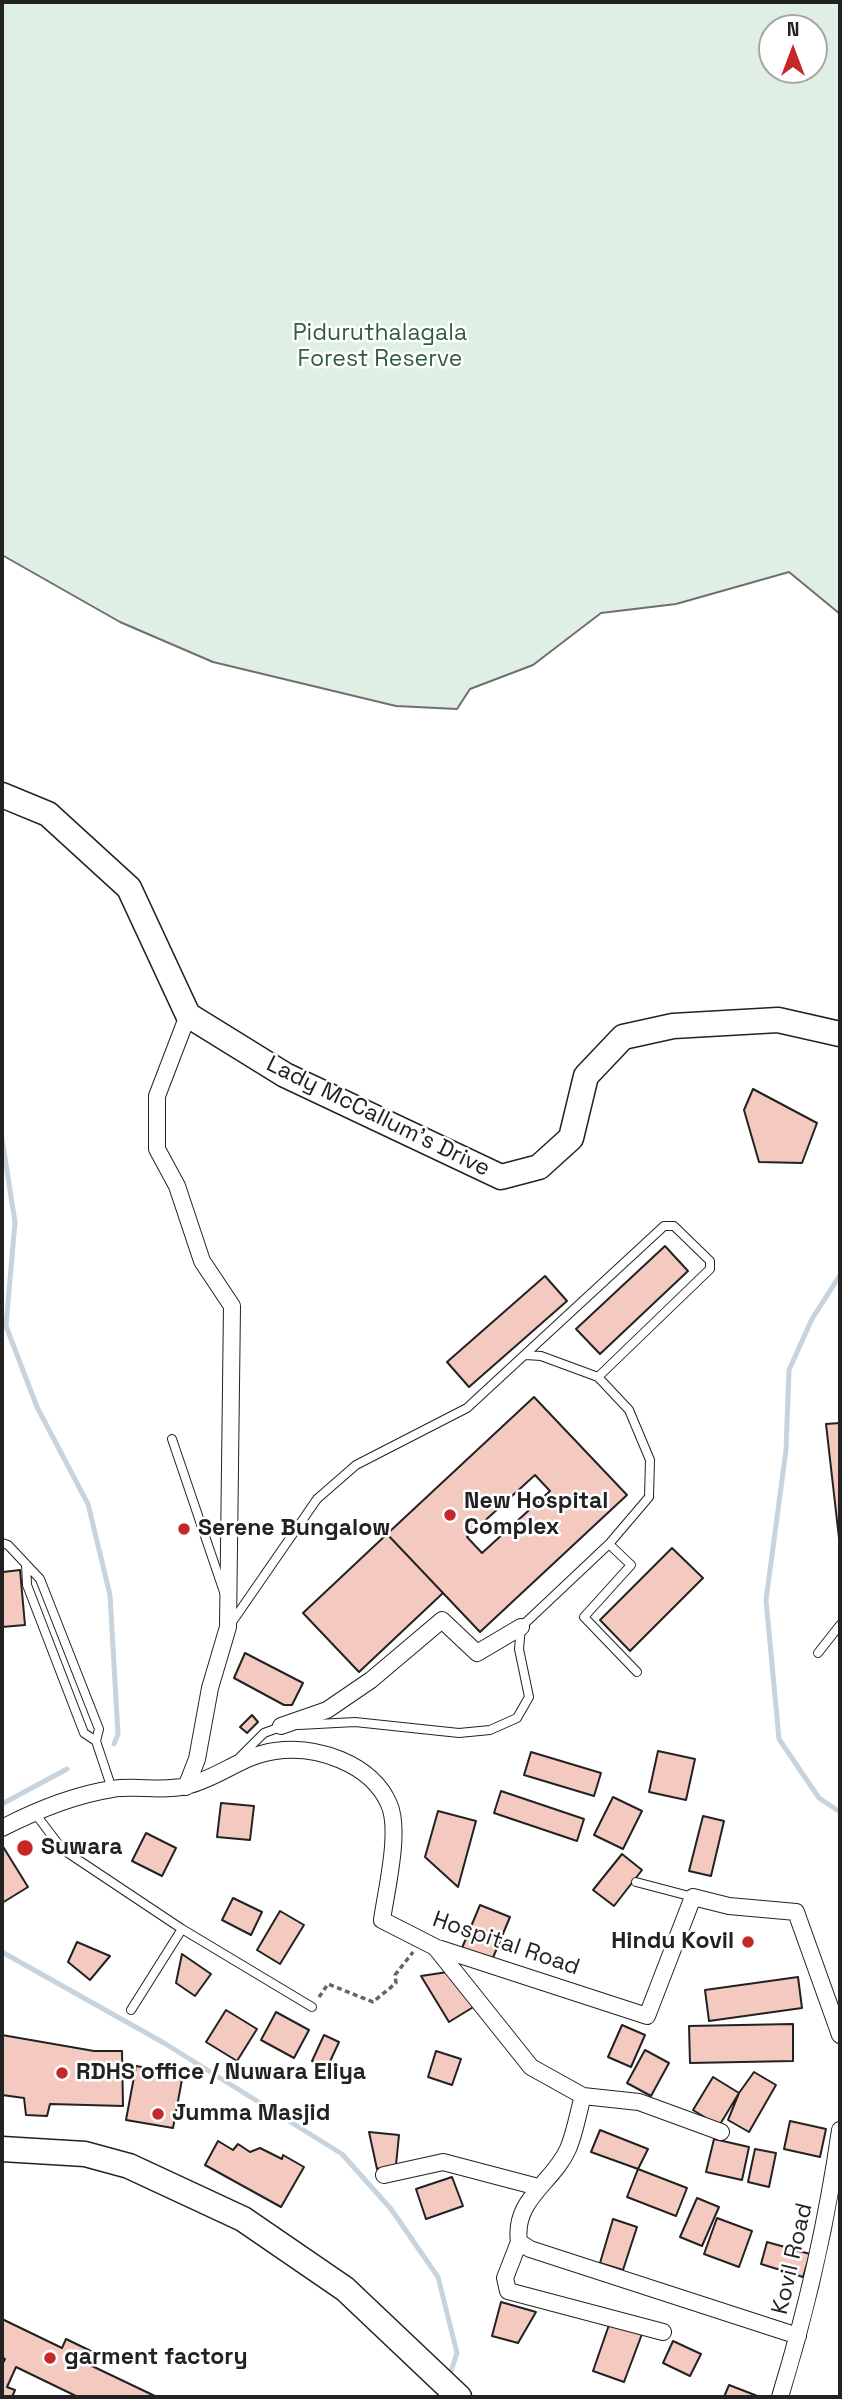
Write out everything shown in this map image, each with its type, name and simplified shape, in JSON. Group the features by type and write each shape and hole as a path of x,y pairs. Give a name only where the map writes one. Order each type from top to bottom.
{"main road":[{"path":"2,795 48,814 129,888 188,1015"},
{"name":"Lady McCallum's Drive","path":"188,1015 285,1075 501,1177 539,1167 571,1138 586,1076 623,1037 673,1026 778,1020 840,1034"},
{"path":"2,2149 85,2154 130,2166 243,2219 345,2289 459,2397"}],"street":[{"path":"186,1787 197,1759 210,1688 228,1627 232,1306 202,1261 177,1186 157,1149 157,1096 188,1015"},
{"path":"281,1726 327,1710 371,1681 442,1620 477,1653 521,1627"},
{"name":"Hospital Road","path":"2,1828 34,1812 112,1789 186,1787 232,1765 274,1751 312,1750 343,1760 371,1780 389,1804 393,1829 382,1920 429,1944 647,2016 693,1897"},
{"path":"693,1897 729,1906 796,1912 840,2035"},
{"path":"429,1944 531,2067 583,2096 639,2102 721,2132"},
{"path":"583,2096 567,2150 523,2207 517,2228 519,2242 505,2278 508,2291 663,2332"},
{"name":"Kovil Road","path":"780,2397 799,2336 829,2206 840,2130"},
{"path":"384,2175 443,2162 538,2187"},
{"path":"519,2242 530,2249 799,2336"}],"lane":[{"path":"228,1627 317,1499 356,1465 467,1408 664,1226 674,1226 710,1261 710,1269 598,1377"},
{"path":"232,1765 264,1733 281,1726 355,1722 459,1732 490,1730 517,1718 529,1697 519,1649 521,1627 609,1544 649,1497 650,1461 629,1410 598,1377 541,1356 526,1355"},
{"path":"172,1439 228,1604"},
{"path":"2,1543 40,1579 99,1729 96,1741 112,1789"},
{"path":"609,1544 631,1566 584,1617 637,1672"},
{"path":"26,1564 27,1585 65,1684 85,1733 96,1741"},
{"path":"818,1653 840,1625"},
{"path":"34,1812 62,1849 182,1929 312,2007"},
{"path":"636,1882 693,1897"},
{"path":"131,2010 182,1929"}],"path":[{"path":"312,2007 328,1984 373,2003 396,1983 395,1975 429,1944"}],"green space":[{"name":"Piduruthalagala Forest Reserve","path":"2,2 840,2 840,614 789,572 676,604 601,613 533,665 470,689 457,709 396,706 213,662 120,622 2,555"}],"building":[{"path":"753,1089 817,1123 802,1163 759,1162 744,1110"},
{"path":"665,1246 688,1271 600,1354 576,1329"},
{"path":"545,1276 567,1301 469,1387 447,1362"},
{"name":"New Hospital Complex","path":"534,1397 627,1495 480,1632 387,1534","holes":["535,1475 550,1491 482,1553 467,1537"]},
{"path":"840,1423 840,1547 826,1424"},
{"path":"387,1534 443,1593 359,1672 303,1613"},
{"path":"672,1548 703,1578 630,1651 600,1620"},
{"path":"2,1562 3,1572 20,1570 25,1625 2,1627"},
{"path":"245,1653 303,1683 292,1705 284,1705 234,1678"},
{"path":"252,1715 258,1722 247,1733 240,1727"},
{"path":"658,1751 695,1759 686,1800 649,1792"},
{"path":"531,1752 601,1773 594,1796 524,1775"},
{"path":"501,1791 584,1819 577,1841 494,1813"},
{"path":"613,1797 642,1811 623,1849 594,1835"},
{"path":"221,1803 254,1806 250,1840 217,1837"},
{"path":"438,1811 476,1821 458,1887 425,1857"},
{"path":"703,1816 724,1821 711,1876 689,1871"},
{"path":"146,1833 176,1848 162,1876 132,1861"},
{"path":"2,1845 28,1887 2,1903"},
{"path":"622,1854 642,1870 614,1906 593,1890"},
{"path":"233,1898 262,1912 251,1935 222,1920"},
{"path":"480,1905 510,1917 492,1960 462,1948"},
{"path":"280,1911 304,1925 280,1964 257,1950"},
{"path":"77,1942 110,1956 90,1980 68,1962"},
{"path":"182,1954 211,1974 195,1996 176,1983"},
{"path":"454,1971 475,2006 449,2022 421,1976"},
{"path":"798,1977 802,2008 709,2021 705,1990"},
{"path":"226,2010 257,2029 237,2061 206,2042"},
{"path":"276,2012 309,2030 294,2058 261,2040"},
{"path":"793,2024 793,2061 690,2063 689,2026"},
{"path":"622,2025 645,2035 631,2067 608,2057"},
{"name":"RDHS office / Nuwara Eliya","path":"2,2035 94,2051 122,2051 123,2106 50,2104 47,2116 26,2115 24,2098 2,2095"},
{"path":"324,2035 339,2042 327,2068 312,2061"},
{"path":"645,2050 669,2063 651,2096 627,2083"},
{"path":"436,2051 461,2059 452,2085 428,2077"},
{"path":"136,2066 183,2074 173,2128 126,2120"},
{"path":"754,2072 776,2085 749,2132 728,2120 739,2093"},
{"path":"713,2077 739,2093 719,2126 693,2110"},
{"path":"790,2121 826,2129 820,2157 784,2149"},
{"path":"600,2130 648,2149 638,2169 591,2152"},
{"path":"369,2132 399,2135 396,2165 377,2169"},
{"path":"714,2139 749,2147 742,2180 706,2172"},
{"path":"218,2141 233,2150 238,2144 250,2152 260,2148 282,2159 283,2155 304,2167 281,2207 205,2165"},
{"path":"755,2149 776,2153 769,2187 748,2182"},
{"path":"638,2169 687,2188 676,2216 627,2197"},
{"path":"452,2177 463,2206 426,2219 416,2189"},
{"path":"697,2198 719,2207 702,2246 680,2237"},
{"path":"717,2218 752,2231 739,2267 704,2254"},
{"path":"613,2219 637,2227 623,2270 600,2263"},
{"path":"767,2242 810,2254 803,2277 761,2264"},
{"path":"501,2302 536,2312 518,2343 492,2336"},
{"name":"garment factory","path":"2,2319 62,2348 66,2339 97,2354 92,2366 157,2397 78,2397 16,2367 7,2387 15,2390 12,2397 2,2397 2,2365 5,2359 2,2357"},
{"path":"610,2322 642,2334 624,2382 593,2371"},
{"path":"673,2341 701,2354 690,2376 663,2363"},
{"path":"729,2385 760,2397 724,2397"}],"waterway":[{"path":"2,1139 15,1222 6,1326 37,1407 88,1504 110,1595 118,1734 114,1744"},
{"path":"840,1275 812,1319 789,1370 786,1450 766,1600 779,1739 819,1798 840,1812"},
{"path":"2,1804 67,1769"},
{"path":"2,1952 164,2043 342,2154 391,2209 438,2277 457,2353 450,2374"}],"place":[{"name":"New Hospital Complex","path":"450,1515"},
{"name":"Serene Bungalow","path":"184,1529"},
{"name":"Suwara","path":"25,1848"},
{"name":"Hindu Kovil","path":"748,1942"},
{"name":"RDHS office / Nuwara Eliya","path":"62,2073"},
{"name":"Jumma Masjid","path":"158,2114"},
{"name":"garment factory","path":"50,2358"}]}
